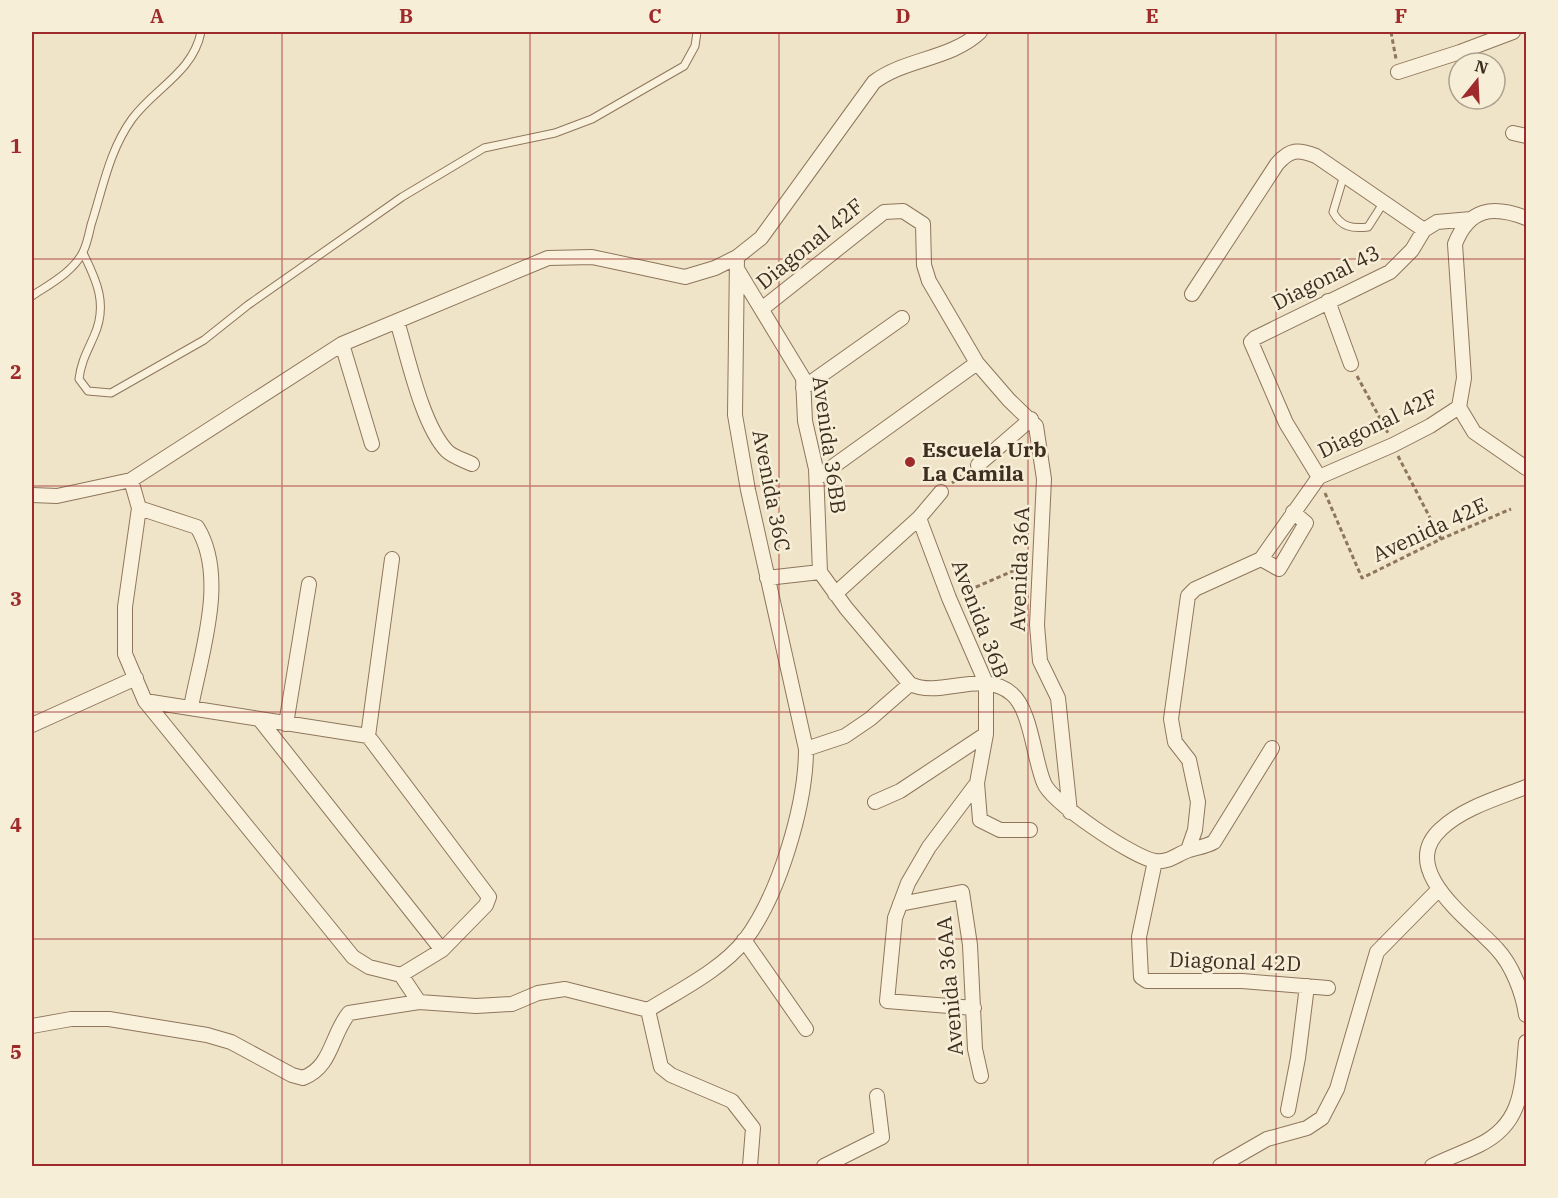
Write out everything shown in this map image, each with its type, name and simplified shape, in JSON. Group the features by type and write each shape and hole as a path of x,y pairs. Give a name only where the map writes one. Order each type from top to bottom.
{"street":[{"path":"32,495 57,496 131,480 342,344 548,258 592,257 685,277 737,263 761,238 874,82 888,71 967,44 980,32"},
{"path":"1398,72 1513,32"},
{"path":"1192,294 1287,153 1299,150 1316,156 1424,230 1437,222 1471,219"},
{"path":"1527,218 1509,211 1489,209 1471,219 1461,230 1455,244 1464,378 1459,407 1474,432 1527,468"},
{"name":"Diagonal 42F","path":"763,308 884,212 903,211 923,224 924,265 929,281 967,341 977,363"},
{"name":"Diagonal 43","path":"1319,477 1286,423 1252,348 1255,338 1328,300 1390,272 1412,250 1424,230"},
{"name":"Avenida 36BB","path":"737,263 802,378 805,421 817,478 820,572"},
{"name":"Avenida 36C","path":"648,1010 711,970 744,940 772,894 787,854 806,765 806,749 767,578 735,415 737,263"},
{"path":"1328,300 1351,364"},
{"path":"803,388 902,318"},
{"path":"397,321 428,421 437,438 449,453 472,464"},
{"path":"342,344 372,444"},
{"path":"817,478 977,363 1009,400 1031,420 978,465"},
{"name":"Diagonal 42F","path":"1261,559 1319,477 1402,440 1459,407"},
{"name":"Avenida 36A","path":"1031,420 1036,426 1044,479 1037,625 1040,661 1058,698 1070,812"},
{"path":"131,480 139,508 125,607 125,654 145,701 353,957 369,967 401,975 419,1002"},
{"path":"835,594 919,518 941,492"},
{"path":"139,508 197,527 205,540 214,588 191,707"},
{"path":"1188,850 1195,830 1198,802 1189,760 1175,742 1171,719 1188,596 1195,589 1261,559 1279,569 1306,523 1293,512"},
{"name":"Avenida 36B","path":"919,518 949,598 986,682 986,734 977,783 929,847 900,904 895,918 887,1001 974,1008"},
{"path":"392,559 368,736 489,897 486,906 442,950 401,975"},
{"path":"767,578 820,572 835,594 910,684 921,688 986,682 1011,692 1020,704 1045,786 1070,812 1142,856 1155,861 1172,860 1188,850 1203,848 1214,842 1272,748"},
{"path":"285,724 309,584"},
{"path":"32,725 136,678"},
{"path":"806,749 845,736 870,719 910,684"},
{"path":"145,701 368,736"},
{"path":"260,720 442,950"},
{"path":"875,802 900,791 986,734"},
{"path":"977,783 980,820 1000,830 1030,830"},
{"path":"1527,787 1461,814 1439,830 1430,844 1426,865 1438,890 1499,951 1524,997 1527,1015"},
{"name":"Diagonal 42D","path":"1155,861 1139,937 1141,977 1147,981 1242,981 1328,988"},
{"path":"1220,1167 1267,1139 1307,1128 1322,1118 1336,1089 1377,952 1438,890"},
{"name":"Avenida 36AA","path":"900,904 962,892 970,945 975,1049 981,1076"},
{"path":"744,940 806,1029"},
{"path":"1288,1110 1298,1058 1307,986"},
{"path":"32,1026 70,1019 109,1019 207,1035 231,1042 292,1075 303,1077 321,1066 330,1054 340,1024 349,1013 419,1002 476,1006 512,1004 538,993 565,989 648,1010 661,1067 671,1075 732,1101 753,1128 750,1167"},
{"path":"1432,1167 1500,1133 1515,1114 1523,1078 1527,1042"},
{"path":"824,1167 882,1137 877,1096"}],"lane":[{"path":"32,296 62,276 83,253 113,149 133,119 151,98 189,63 198,47 201,32"},
{"path":"83,253 99,285 102,306 95,334 81,362 79,379 88,391 111,393 204,340 248,305 402,197 484,148 555,133 592,119 684,66 695,46 697,32"},
{"path":"1344,174 1333,212 1339,222 1354,229 1368,226 1384,202"}],"path":[{"path":"1391,32 1398,72"},
{"path":"941,492 978,465"},
{"name":"Avenida 42E","path":"1319,477 1362,578 1441,539 1511,509"},
{"path":"949,598 1040,560"}],"place":[{"name":"Escuela Urb La Camila","path":"910,462"}]}
